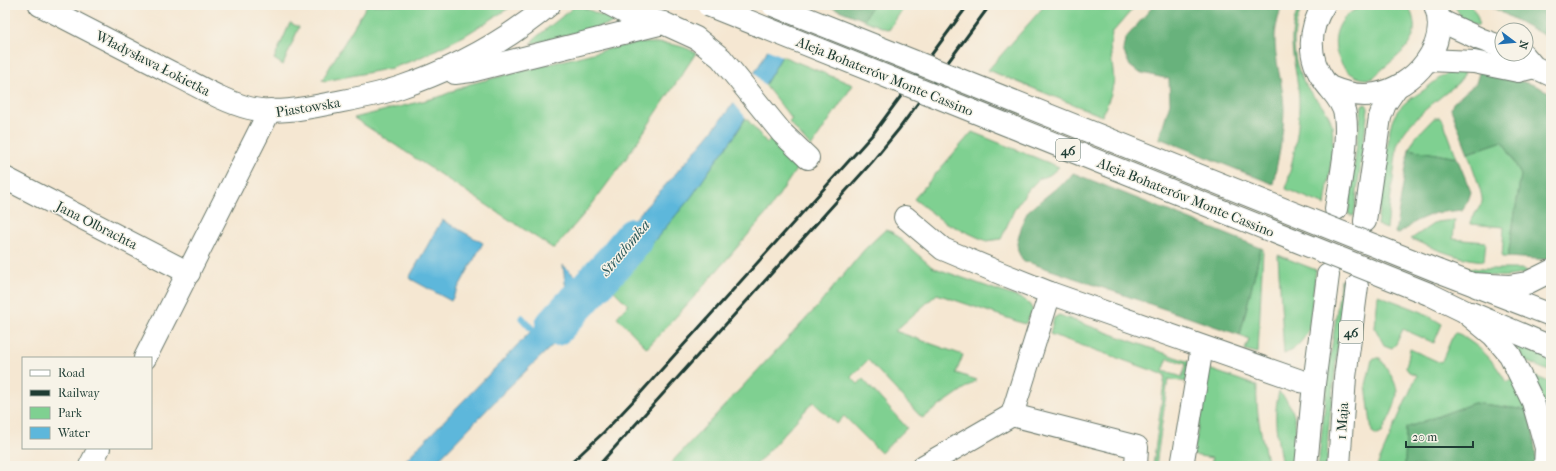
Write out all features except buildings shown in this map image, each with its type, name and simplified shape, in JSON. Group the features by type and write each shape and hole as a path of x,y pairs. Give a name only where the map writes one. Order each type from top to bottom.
{"main road":[{"name":"Władysława Łokietka","path":"40,5 213,94 250,108 270,110"},
{"name":"Piastowska","path":"146,357 270,110 313,107 348,100 400,87 426,78 465,60 495,43 549,5"},
{"path":"611,5 628,14 663,23 696,38 722,58 782,133 808,158"},
{"name":"Aleja Bohaterów Monte Cassino","path":"708,5 1429,294 1464,311 1551,347"},
{"name":"Aleja Bohaterów Monte Cassino","path":"773,5 1551,315"},
{"path":"1324,5 1314,25 1311,49 1319,72 1341,102 1345,114 1346,126 1336,209"},
{"path":"1437,12 1480,39 1494,44"},
{"path":"1365,221 1380,117 1384,104 1396,88 1419,70 1428,60 1438,36 1437,12"},
{"path":"426,78 471,71 663,23"},
{"path":"1428,60 1474,62 1518,71 1536,66"},
{"path":"1330,88 1349,93 1366,95 1381,93 1396,88"},
{"name":"Jana Olbrachta","path":"5,178 189,273"},
{"path":"905,217 944,249 1000,273 1050,293 1202,347 1301,381 1314,384"},
{"path":"1472,284 1509,286 1527,283 1551,271"},
{"path":"1306,466 1314,384 1328,275"},
{"name":"1 Maja","path":"1339,466 1345,377 1357,286"},
{"path":"924,466 1012,415 1050,293"},
{"path":"1464,311 1493,335 1510,355 1533,402 1546,448 1545,466"},
{"path":"1182,466 1202,347"},
{"path":"1012,415 1137,448 1136,466"},
{"path":"90,466 98,449"}],"green space":[{"path":"367,5 514,5 464,36 417,59 392,68 325,81 322,80"},
{"path":"826,5 872,5 864,20"},
{"path":"872,5 905,5 889,30 864,20"},
{"path":"1045,5 1136,5 1112,33 1110,46 1114,80 1111,94 1102,116 988,70"},
{"path":"1154,5 1282,5 1276,27 1275,44 1283,99 1284,117 1273,184 1159,138 1170,103 1169,79 1138,72 1130,66 1123,50 1125,39"},
{"path":"1300,5 1303,5 1295,29 1294,41 1297,64 1307,87 1327,113 1332,125 1332,154 1325,205 1286,189 1295,148 1299,117 1299,93 1293,56 1292,32"},
{"path":"1363,5 1408,5 1413,18 1414,29 1412,39 1407,47 1373,78 1368,79 1357,77 1348,71 1339,58 1335,43 1336,35 1343,20 1350,13"},
{"path":"1454,5 1470,5 1478,17 1478,26 1463,20"},
{"path":"1488,5 1551,5 1551,39 1534,30 1534,22 1520,22"},
{"path":"574,7 582,7 615,21 613,23 531,44 534,39"},
{"path":"290,23 299,27 283,65 274,59"},
{"path":"637,43 660,43 675,45 689,49 696,53 627,157 590,207 554,249 354,118 439,97 470,84"},
{"path":"782,56 853,85 811,147 789,122 792,119 765,85"},
{"path":"1465,68 1462,78 1458,83 1423,112 1401,137 1397,146 1387,229 1377,225 1390,128 1395,114 1407,101 1439,79 1447,74"},
{"path":"1480,70 1534,85 1551,93 1551,260 1508,257 1521,175 1503,141 1468,153 1451,109 1453,103 1476,83"},
{"path":"1366,104 1368,108 1354,216 1348,214 1362,105"},
{"path":"746,118 767,143 774,137 799,165 767,213 694,297 647,348 617,317 628,305 613,290 692,196"},
{"path":"1434,118 1440,118 1444,123 1457,158 1409,149 1415,138"},
{"path":"972,132 1059,167 1051,174 1039,179 1029,189 1015,208 1001,239 986,241 944,222 914,199"},
{"path":"1503,141 1521,175 1508,257 1502,257 1504,227 1470,224 1481,205 1482,198 1468,153"},
{"path":"1409,149 1457,158 1471,192 1468,201 1462,210 1435,213 1416,221 1399,234 1395,233"},
{"path":"1073,173 1261,248 1240,335 1022,260 1018,251 1017,243 1023,221 1028,211"},
{"path":"1455,220 1453,239 1486,242 1484,261 1456,256 1411,239 1436,222"},
{"path":"885,230 892,232 932,267 1025,300 1030,305 1033,311 1025,324 937,294 895,331 963,355 956,373 977,380 922,418 868,360 851,377 858,384 863,379 907,428 881,453 844,416 837,424 813,402 755,466 668,466 818,306 864,250"},
{"path":"1261,248 1263,249 1258,353 1245,350 1249,339 1240,335"},
{"path":"1278,255 1316,270 1309,329 1299,344 1284,354"},
{"path":"1455,266 1481,269 1523,269 1529,272 1519,275 1492,276"},
{"path":"1341,280 1345,282 1328,434 1327,466 1318,466 1329,367"},
{"path":"1378,295 1422,312 1442,324 1434,343 1403,329 1396,344 1392,348 1384,345 1375,328"},
{"path":"1059,315 1189,362 1186,382 1168,379 1156,466 1153,466 1165,375 1050,334 1054,318","holes":["1168,358 1186,364 1182,377 1163,371"]},
{"path":"1454,333 1462,335 1485,353 1506,382 1515,378 1527,410 1474,403 1406,428 1405,466 1377,466 1417,375 1409,372 1406,368 1410,349 1441,363"},
{"path":"1514,344 1551,359 1551,372 1525,361"},
{"path":"1374,358 1380,358 1393,379 1397,392 1395,403 1382,433 1377,435 1372,432 1366,385 1372,360"},
{"path":"1209,369 1257,386 1258,416 1268,466 1211,466 1212,458 1193,455"},
{"path":"1532,375 1551,383 1551,437 1540,390"},
{"path":"1279,392 1287,400 1295,417 1296,436 1293,466 1282,466 1277,438 1276,420"},
{"path":"1474,403 1527,410 1533,430 1537,466 1405,466 1406,428"}],"water":[{"path":"782,22 782,56 734,137 692,196 613,290 610,290 589,270 669,181 726,113 755,73"},
{"path":"442,220 483,243 451,301 409,278"},
{"path":"563,265 579,280 583,276 604,296 507,389 432,466 400,466 568,293"}],"pier":[{"path":"789,5 811,5 784,57 766,49"},
{"path":"753,71 766,87 747,119 732,101"}],"waterway":[{"name":"Stradomka","path":"555,326 615,261 634,238"},
{"path":"522,318 538,336"}],"railway":[{"path":"568,466 604,432 636,398 873,134 968,5"},
{"path":"598,466 872,162 899,129 990,5"}]}
